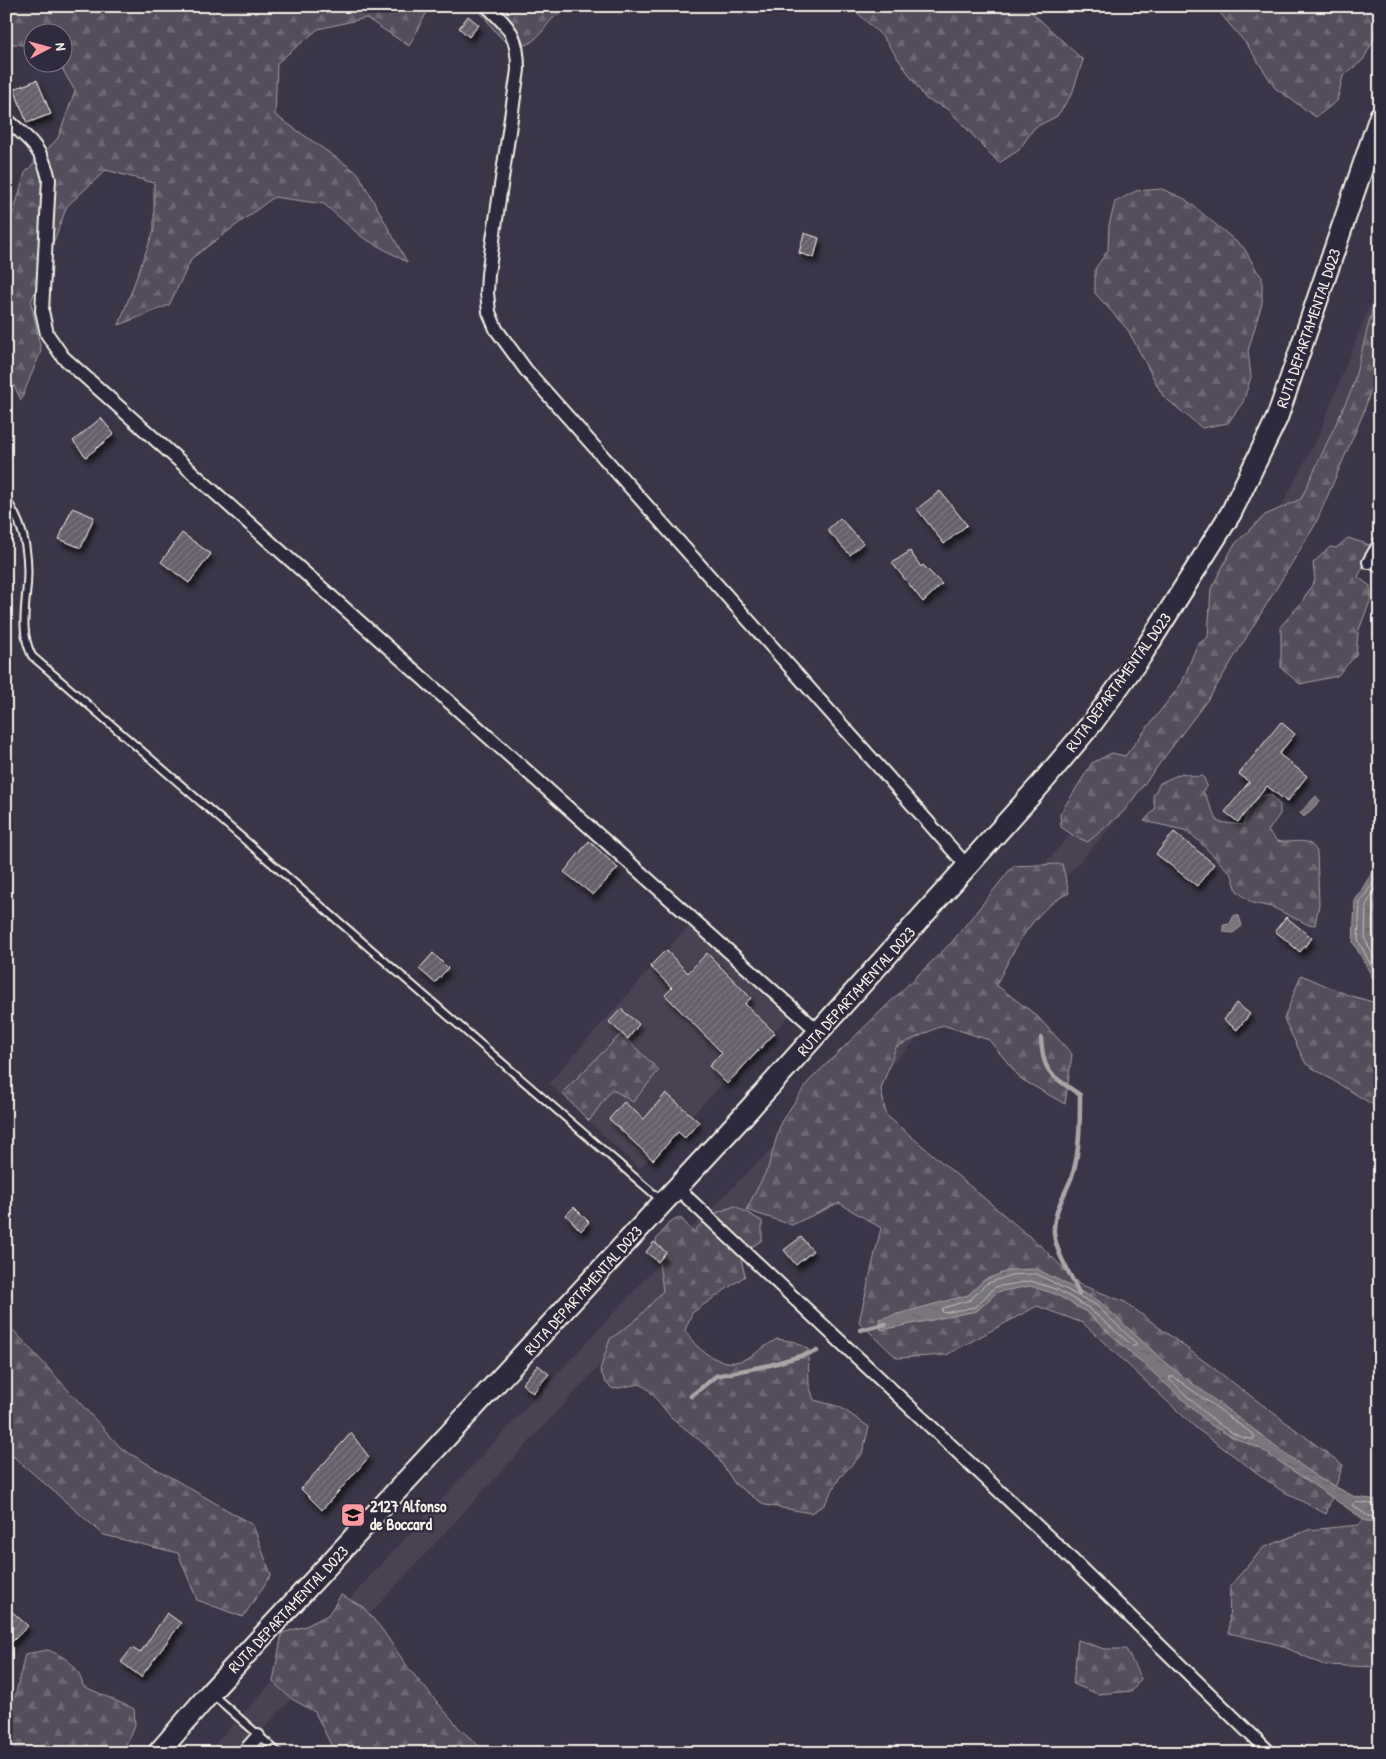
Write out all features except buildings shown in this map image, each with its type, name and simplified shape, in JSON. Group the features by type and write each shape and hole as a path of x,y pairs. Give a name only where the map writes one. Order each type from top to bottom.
{"main road":[{"name":"RUTA DEPARTAMENTAL D023","path":"158,1753 210,1693 819,1032 1092,722 1141,656 1231,513 1277,418 1380,116"}],"street":[{"path":"487,6 511,29 518,52 518,70 488,274 489,312 496,329 526,370 967,866"},
{"path":"6,119 40,151 46,166 49,179 42,311 47,334 63,356 819,1032"},
{"path":"1369,562 1380,543"},
{"path":"670,1195 1060,1548 1270,1753"},
{"path":"243,1753 258,1736"}],"lane":[{"path":"6,499 17,516 27,546 28,568 24,632 26,645 32,656 670,1195"},
{"path":"1369,562 1380,570"},
{"path":"210,1693 279,1753"}],"shaded area":[{"path":"1380,279 1380,346 1217,680 1128,808 941,1015 713,1243 241,1753 207,1753 695,1225 925,996 1111,790 1197,666 1317,439"},
{"path":"693,921 790,1015 639,1169 549,1083"}],"green space":[{"path":"6,6 430,6 409,46 366,18 318,29 277,63 275,115 358,173 407,262 362,237 324,204 274,197 192,258 169,305 119,325 154,230 154,183 106,170 67,206 31,302 41,351 21,400 6,369 6,238 25,173 58,138 75,91 64,72 72,72 72,22 22,22 22,45 6,43"},
{"path":"486,6 567,6 552,19 534,40 522,46 515,46 504,41 481,13"},
{"path":"850,6 1025,6 1083,60 1072,94 1057,116 1034,128 1019,150 999,163 948,109 926,99 883,37"},
{"path":"1214,6 1378,6 1375,37 1363,60 1343,76 1337,101 1316,117 1275,88 1248,46"},
{"path":"1162,189 1185,199 1244,248 1262,277 1262,303 1248,351 1251,377 1243,402 1228,423 1202,428 1163,396 1128,330 1095,293 1095,269 1108,250 1109,225 1115,202 1136,191"},
{"path":"1380,280 1380,361 1363,414 1315,525 1211,695 1124,811 1088,842 1074,836 1061,827 1060,814 1092,763 1112,753 1125,756 1182,683 1197,645 1208,637 1211,589 1234,545 1265,515 1301,499 1352,389"},
{"path":"1348,538 1373,546 1358,577 1370,586 1371,599 1358,632 1356,655 1337,676 1300,684 1281,668 1281,626 1302,602 1315,580 1313,563 1330,547 1336,548"},
{"path":"1182,773 1197,777 1203,776 1207,786 1203,791 1218,822 1243,825 1253,804 1265,795 1271,795 1280,805 1280,814 1268,831 1277,841 1309,843 1317,852 1319,904 1315,925 1307,924 1272,907 1252,903 1237,891 1232,875 1197,839 1184,830 1144,821 1155,809 1153,796 1160,783"},
{"path":"1062,864 1069,893 1056,900 1034,920 1017,945 996,985 1036,1015 1072,1054 1065,1104 1021,1079 989,1040 943,1025 896,1047 881,1089 886,1115 1043,1248 1079,1284 1125,1302 1343,1465 1326,1514 1279,1489 1196,1428 1083,1323 1037,1306 946,1355 897,1358 859,1322 881,1228 839,1203 792,1225 746,1210 768,1168 781,1122 809,1081 952,942 1013,866"},
{"path":"1301,975 1348,995 1380,1004 1380,1109 1306,1064 1284,1019"},
{"path":"621,1034 659,1070 633,1102 612,1089 589,1121 562,1093"},
{"path":"735,1206 762,1221 762,1240 740,1255 745,1276 692,1313 685,1330 695,1344 709,1356 726,1362 743,1360 777,1339 796,1342 808,1349 809,1385 814,1400 840,1407 869,1427 862,1454 840,1477 824,1505 811,1513 765,1505 735,1484 714,1452 671,1417 648,1389 640,1384 613,1389 606,1383 600,1370 610,1339 635,1321 663,1291 656,1240 668,1224 680,1217 693,1232 713,1214"},
{"path":"6,1322 122,1449 253,1525 271,1575 243,1617 197,1600 178,1553 104,1535 6,1450"},
{"path":"1380,1497 1380,1659 1374,1667 1324,1665 1280,1645 1229,1633 1230,1586 1263,1548 1308,1530 1359,1525"},
{"path":"341,1595 363,1607 381,1628 409,1669 460,1729 479,1746 493,1753 446,1753 433,1749 424,1753 335,1753 315,1712 292,1699 273,1682 282,1633 306,1626 328,1615"},
{"path":"1078,1640 1104,1649 1126,1649 1141,1679 1132,1691 1098,1694 1073,1684"},
{"path":"48,1650 61,1656 75,1667 83,1686 134,1709 135,1725 122,1753 90,1753 88,1744 76,1753 6,1753 6,1707 15,1698 25,1654"}],"water":[{"path":"1316,796 1320,801 1304,817 1300,813"},
{"path":"1380,866 1380,991 1353,942 1355,901 1374,869"},
{"path":"1234,915 1239,916 1242,926 1233,933 1224,932 1223,925 1230,924"},
{"path":"1037,1269 1099,1301 1168,1365 1317,1477 1355,1497 1380,1500 1380,1522 1366,1521 1261,1449 1234,1438 1211,1425 1085,1311 1055,1294 1030,1286 997,1292 977,1311 881,1330 879,1319 968,1295 984,1280 1010,1270"}],"waterway":[{"path":"1041,1038 1044,1060 1051,1073 1080,1095 1079,1138 1074,1170 1062,1198 1054,1226 1055,1241 1079,1293"},
{"path":"860,1330 886,1324"},
{"path":"691,1396 716,1376 770,1365 817,1351"}],"place":[{"name":"2127 Alfonso de Boccard","path":"353,1515"}]}
